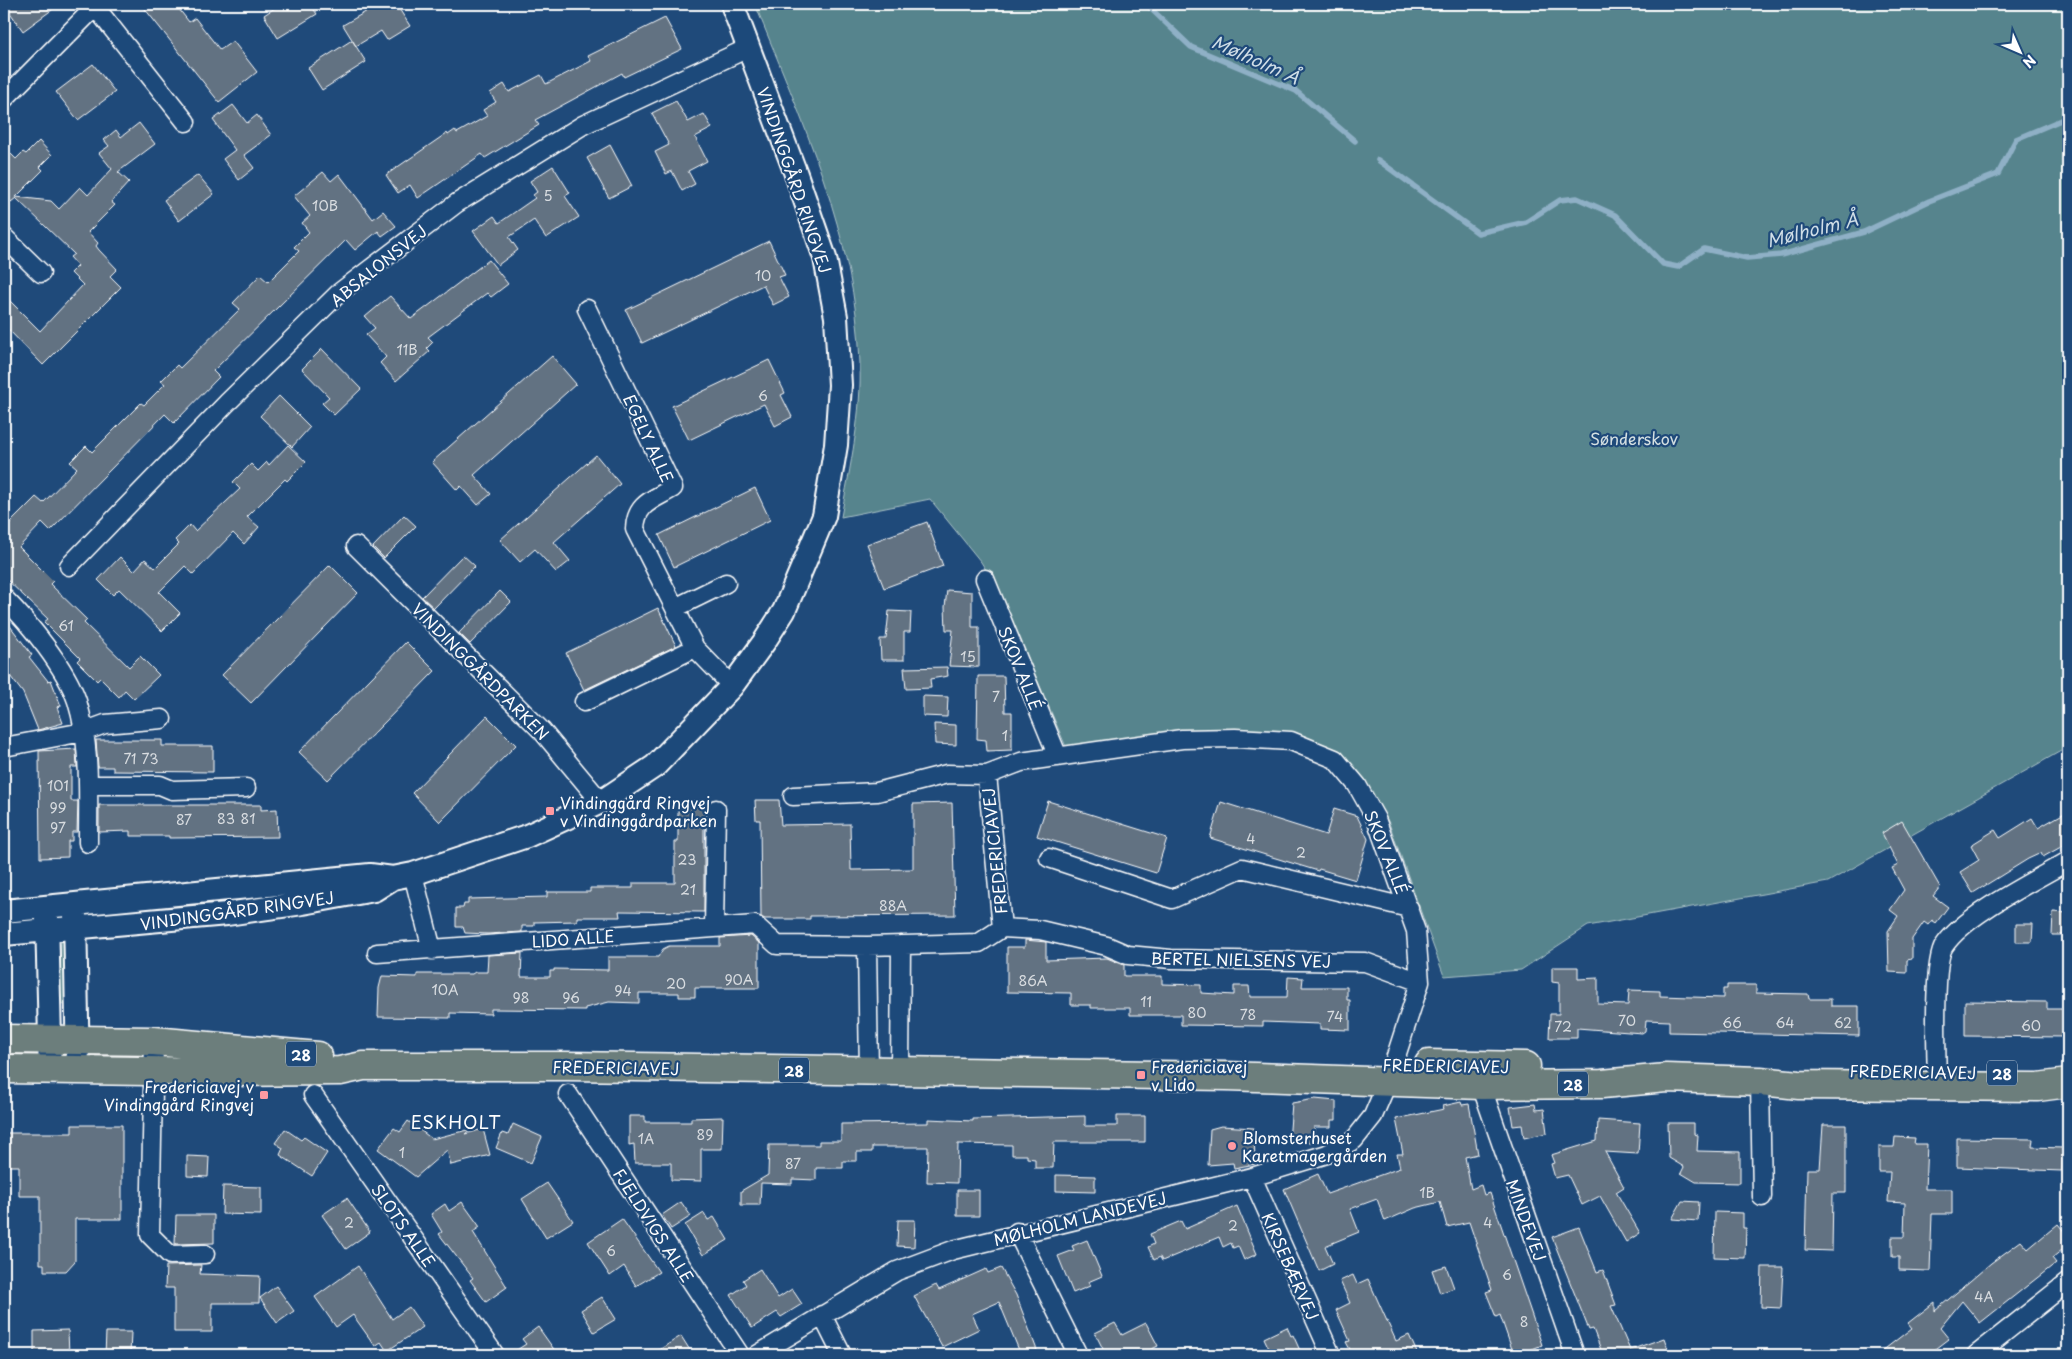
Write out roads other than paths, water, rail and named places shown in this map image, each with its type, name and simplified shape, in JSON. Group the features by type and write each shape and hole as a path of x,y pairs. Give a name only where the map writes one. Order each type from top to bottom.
{"main road":[{"name":"FREDERICIAVEJ","path":"4,1039 154,1041 238,1047 342,1058 363,1066"},
{"name":"FREDERICIAVEJ","path":"4,1069 78,1071 340,1071 363,1066 568,1066 1226,1076 1292,1065 1391,1072 1481,1084 1602,1084 1666,1078 1760,1081 1798,1085 1937,1079 2038,1087 2068,1083"},
{"name":"FREDERICIAVEJ","path":"1391,1072 1603,1068 1666,1078"}],"street":[{"name":"VINDINGGÅRD RINGVEJ","path":"4,934 47,932 227,914 374,890 403,876 527,836 601,802 654,766 732,686 784,611 824,516 836,445 840,385 836,317 825,258 796,174 732,4"},
{"path":"4,98 95,5 186,122"},
{"name":"ABSALONSVEJ","path":"69,566 227,403 340,292 450,209 583,125 748,48"},
{"path":"4,237 41,273"},
{"name":"EGELY ALLE","path":"586,309 673,488 642,507 636,517 635,529 695,648 732,686"},
{"name":"VINDINGGÅRDPARKEN","path":"356,546 542,731 601,802"},
{"name":"SKOV ALLÉ","path":"985,580 1058,757"},
{"path":"675,608 726,583"},
{"path":"4,598 36,635 59,667 76,700 83,732 88,785 88,842"},
{"path":"584,702 695,648"},
{"path":"4,747 83,732 105,724 162,719"},
{"name":"SKOV ALLÉ","path":"987,775 1021,762 1182,739 1235,738 1291,741 1335,759 1357,785 1376,819 1416,931 1420,982 1391,1072"},
{"name":"FREDERICIAVEJ","path":"755,925 777,945 867,946 979,943 1002,928 987,775 947,774 877,792 793,796"},
{"path":"88,785 160,785 172,790 246,788"},
{"path":"714,928 716,809"},
{"path":"1049,858 1172,899 1242,868 1409,908"},
{"path":"1937,1079 1937,978 1943,948 1965,922 2068,861"},
{"name":"VINDINGGÅRD RINGVEJ","path":"4,911 370,875 403,876"},
{"path":"403,876 432,950"},
{"path":"75,905 77,929 78,1071"},
{"path":"46,908 50,1039 49,1070"},
{"name":"LIDO ALLE","path":"377,953 755,925"},
{"name":"BERTEL NIELSENS VEJ","path":"1002,928 1040,930 1106,946 1128,955 1171,960 1365,962 1420,982"},
{"path":"900,1071 901,945"},
{"path":"867,946 869,1071"},
{"path":"154,1041 150,1235 170,1254 205,1254"},
{"name":"MØLHOLM LANDEVEJ","path":"757,1355 898,1271 953,1250 1017,1232 1252,1177 1328,1154 1354,1140 1373,1116 1391,1072"},
{"path":"1760,1081 1762,1198"},
{"name":"MINDEVEJ","path":"1481,1084 1575,1355"},
{"name":"FJELDVIGS ALLE","path":"568,1094 740,1355"},
{"name":"SLOTS ALLE","path":"313,1095 495,1355"},
{"name":"KIRSEBÆRVEJ","path":"1252,1177 1331,1355"},
{"path":"1017,1232 1078,1355"},
{"path":"1976,1355 2068,1282"},
{"path":"822,1315 842,1355"}],"waterway":[{"name":"Mølholm Å","path":"1146,4 1191,47 1296,91 1355,141"},
{"name":"Mølholm Å","path":"1378,160 1478,233 1526,222 1560,200 1577,198 1615,215 1663,264 1678,267 1704,249 1747,258 1781,255 1864,232 1929,201 1998,174 2016,139 2068,117"}],"place":[{"name":"Vindinggård Ringvej v Vindinggårdparken","path":"550,811"},
{"name":"Fredericiavej v Lido","path":"1141,1075"},
{"name":"Fredericiavej v Vindinggård Ringvej","path":"264,1095"},
{"name":"Blomsterhuset Karetmagergården","path":"1232,1146"}],"district":[{"name":"ESKHOLT","path":"456,1121"}],"park label":[{"name":"Sønderskov","path":"1634,438"}]}
